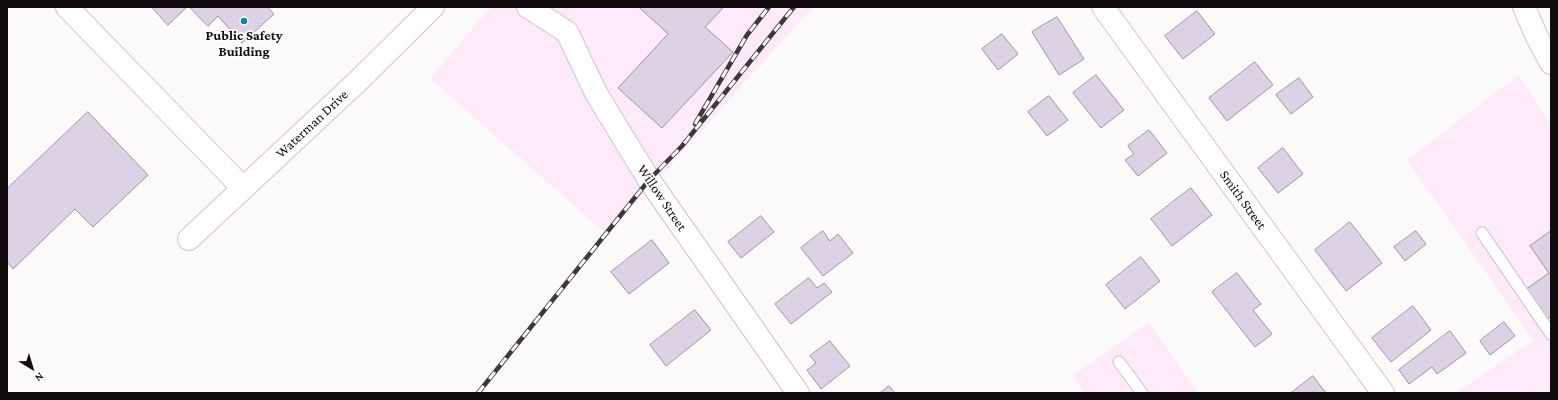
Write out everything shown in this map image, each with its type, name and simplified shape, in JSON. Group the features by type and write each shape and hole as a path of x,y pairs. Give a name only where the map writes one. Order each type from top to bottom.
{"street":[{"path":"67,7 243,188"},
{"name":"Waterman Drive","path":"189,240 358,81 433,7"},
{"name":"Willow Street","path":"528,7 567,32 596,93 649,180 798,393"},
{"name":"Smith Street","path":"1103,7 1384,393"},
{"path":"1524,7 1537,37 1551,63"}],"lane":[{"path":"1482,233 1551,334"},
{"path":"1119,362 1142,393"}],"shaded area":[{"path":"491,7 813,7 607,235 430,78"},
{"path":"1519,75 1551,125 1551,393 1456,393 1533,340 1407,160"},
{"path":"1149,322 1198,393 1085,393 1072,376"}],"building":[{"name":"Public Safety Building","path":"152,7 187,7 168,25"},
{"name":"Public Safety Building","path":"190,7 267,7 274,14 242,43 218,16 208,26"},
{"path":"639,7 724,7 705,27 733,52 662,128 618,88 668,34"},
{"path":"1197,11 1215,34 1183,59 1165,36"},
{"path":"1057,17 1084,59 1059,75 1032,32"},
{"path":"1002,34 1018,54 998,70 982,49"},
{"path":"1255,62 1273,85 1227,121 1209,98"},
{"path":"1096,75 1124,110 1101,128 1073,93"},
{"path":"1299,78 1313,97 1291,114 1276,95"},
{"path":"1049,96 1068,120 1047,136 1028,112"},
{"path":"88,112 148,175 93,227 75,209 13,269 7,262 7,189"},
{"path":"1149,130 1167,153 1138,176 1125,160 1134,154 1128,146"},
{"path":"1283,148 1303,174 1278,193 1258,168"},
{"path":"1191,188 1212,215 1172,246 1151,219"},
{"path":"761,216 774,232 741,258 728,242"},
{"path":"1350,222 1382,263 1346,291 1315,250"},
{"path":"823,231 830,241 838,234 853,253 823,276 801,248"},
{"path":"1416,231 1426,244 1405,261 1394,247"},
{"path":"1551,231 1551,316 1546,320 1525,290 1549,273 1530,246"},
{"path":"652,240 669,263 629,294 611,272"},
{"path":"1141,257 1160,281 1125,309 1106,285"},
{"path":"1237,273 1261,304 1253,310 1272,334 1255,347 1212,292"},
{"path":"809,278 817,288 824,283 832,292 791,324 775,304"},
{"path":"1413,306 1431,330 1391,362 1372,338"},
{"path":"695,310 711,330 666,366 650,345"},
{"path":"1504,322 1515,336 1490,355 1480,341"},
{"path":"1450,331 1466,353 1437,374 1432,367 1409,384 1399,370"},
{"path":"830,341 850,366 821,389 807,370 816,363 810,356"},
{"path":"1313,376 1326,393 1291,393"},
{"path":"889,386 895,393 880,393"}],"railway":[{"path":"695,124 747,35 769,7"},
{"path":"478,393 649,180 682,146 794,7"}],"place":[{"name":"Public Safety Building","path":"244,21"}]}
